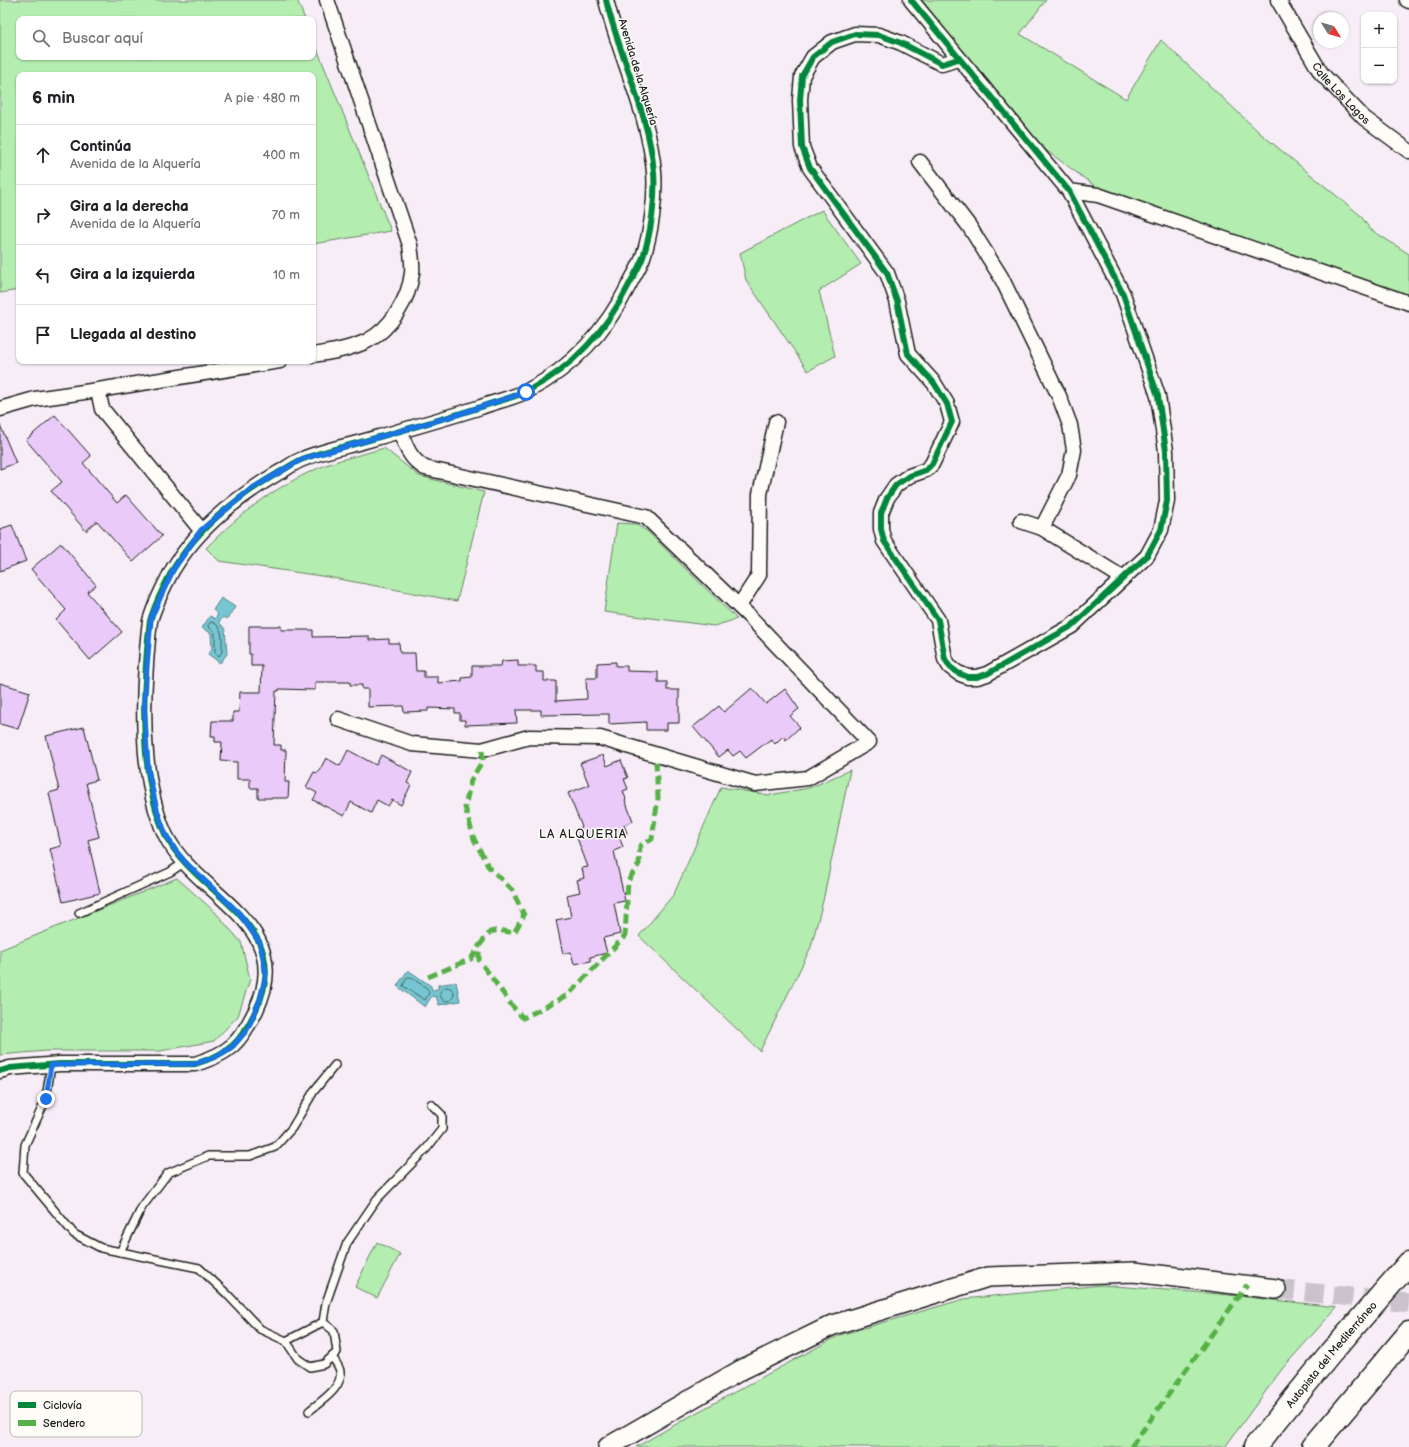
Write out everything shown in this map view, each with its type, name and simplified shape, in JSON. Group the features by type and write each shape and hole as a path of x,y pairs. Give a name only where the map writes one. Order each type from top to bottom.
{"highway":[{"name":"Autopista del Mediterráneo","path":"1255,1447 1331,1353 1409,1263"},
{"path":"1313,1447 1409,1333"}],"main road":[{"path":"608,1447 741,1370 833,1325 988,1277 1134,1272 1276,1289"}],"street":[{"path":"316,354 342,350 368,340 390,323 404,299 412,273 410,245 327,0"},
{"name":"Avenida de la Alquería","path":"0,1071 10,1068 51,1065 195,1064 215,1057 232,1047 247,1030 260,1000 266,974 260,943 239,913 185,862 165,833 157,810 148,770 144,702 151,618 173,570 201,530 251,489 302,459 400,431 526,392 554,375 580,354 603,329 621,302 643,258 653,209 654,175 649,142 633,86 614,32 606,0"},
{"path":"911,0 958,60 1069,191 1123,294 1158,396 1166,451 1167,501 1161,530 1147,556 1072,626 987,674 977,677 968,677 954,670 945,659 938,620 884,541 881,529 881,513 886,498 896,485 909,476 926,470 938,456 952,422 947,404 934,383 908,354 897,302 887,273 810,168 802,146 800,100 802,76 813,57 832,42 855,34 879,35 901,43 942,64 958,60"},
{"name":"Calle Los Lagos","path":"1278,0 1321,72 1364,118 1409,151"},
{"path":"920,162 969,226 1001,277 1037,347 1070,425 1074,450 1069,474 1042,528"},
{"path":"1069,191 1098,195 1409,303"},
{"path":"0,409 35,399 261,364"},
{"path":"98,390 102,409 201,530"},
{"path":"739,606 759,575 760,494 776,422"},
{"path":"338,719 412,744 482,750 529,738 600,738 755,784 808,778 868,742 739,606 646,517 425,468 414,462 400,431"},
{"path":"1021,521 1042,528 1123,578"}],"lane":[{"path":"79,913 170,872 185,862"},
{"path":"51,1065 46,1099 25,1145 23,1173 74,1234 101,1248 199,1268 227,1294 260,1329 286,1342 298,1359 310,1367 324,1364 337,1352 334,1331 323,1322"},
{"path":"120,1252 142,1207 168,1173 208,1156 250,1156 275,1147 292,1128 314,1091 335,1065"},
{"path":"323,1322 326,1303 347,1243 377,1199 428,1148 442,1129 442,1115 431,1104"},
{"path":"286,1342 323,1322"},
{"path":"309,1411 332,1391 340,1381 340,1371 332,1357"}],"green space":[{"path":"0,0 297,0 304,16 16,16 16,60 316,60 316,46 391,231 316,244 316,72 16,72 16,290 0,293"},
{"path":"922,0 1046,0 1020,34 1126,99 1161,40 1260,133 1360,215 1370,229 1409,254 1409,298 1159,208 1099,189 1043,148 1002,101"},
{"path":"822,210 861,264 819,291 835,356 808,371 746,280 740,253"},
{"path":"384,448 419,476 484,492 457,601 328,577 219,561 206,548 247,511 277,490 309,472 326,465"},
{"path":"617,523 635,524 647,531 737,619 714,626 604,612"},
{"path":"850,770 823,901 811,947 760,1051 639,936 674,894 721,787 769,795 809,788"},
{"path":"177,878 215,912 241,942 250,979 238,1016 214,1041 160,1051 46,1051 0,1055 0,950"},
{"path":"377,1242 400,1254 377,1298 355,1287"},
{"path":"1101,1285 1219,1294 1337,1307 1282,1369 1225,1447 636,1447 840,1335 964,1299"}],"water":[{"path":"221,598 235,607 227,619 223,617 219,622 225,629 227,654 220,663 208,654 212,649 211,633 202,628 210,616 215,619 218,614 213,610"},
{"path":"408,970 431,986 432,990 438,989 438,985 456,982 460,1001 439,1005 436,996 431,997 425,1007 397,986"}],"building":[{"path":"55,415 91,456 83,463 117,503 126,495 162,536 133,562 97,521 86,531 51,491 62,482 26,440"},
{"path":"0,425 16,463 0,469"},
{"path":"12,525 26,561 0,571 0,529"},
{"path":"61,543 96,585 87,592 122,632 90,660 56,620 66,610 31,569"},
{"path":"249,626 281,626 281,630 313,630 313,637 369,636 369,640 389,639 389,643 399,643 400,653 415,653 416,671 424,671 424,677 438,677 438,683 462,681 462,678 472,677 472,666 501,666 502,661 518,660 518,666 536,666 536,672 544,672 544,681 556,681 556,701 587,699 586,678 597,678 597,663 616,662 616,666 627,666 627,671 658,672 658,682 667,682 667,690 679,690 679,723 667,723 667,730 646,730 646,722 609,724 609,714 541,715 541,710 516,710 517,723 465,725 465,720 460,720 460,713 455,713 455,709 428,708 428,711 404,712 403,706 368,707 368,689 362,689 362,685 350,685 350,682 315,682 315,690 279,689 279,691 276,691 274,745 281,745 281,750 286,750 285,782 289,782 288,798 258,798 258,788 250,788 250,779 237,779 237,762 221,761 222,742 215,742 215,736 211,736 212,721 233,721 233,712 239,712 240,692 261,692 262,666 251,666 251,654 249,654"},
{"path":"0,683 30,692 18,729 0,724"},
{"path":"752,688 766,704 785,689 799,709 790,716 800,727 786,740 783,736 775,744 771,739 746,758 740,751 733,756 728,750 719,757 693,727 719,706 724,712"},
{"path":"84,727 97,780 86,783 99,837 88,840 100,893 63,902 50,849 61,846 49,793 59,790 46,736"},
{"path":"348,750 376,765 381,755 412,772 407,783 411,785 401,805 392,800 388,806 377,800 371,813 351,802 344,816 313,800 317,793 306,787 314,772 318,773 326,758 340,766"},
{"path":"603,755 607,766 621,760 628,778 624,779 628,789 623,791 633,821 624,825 627,833 619,836 623,847 614,851 625,901 614,903 620,934 603,938 607,953 590,957 591,961 574,964 571,952 563,954 556,920 571,917 567,895 580,892 577,880 584,878 582,868 588,867 574,830 582,827 568,793 589,785 580,763"}],"tunnel":[{"path":"1276,1289 1409,1303"}],"marked path":[{"path":"482,750 483,760 471,780 465,807 474,839 488,866 512,890 524,915 514,933 499,930 490,932 479,946 479,960 513,1007 523,1018 568,995 625,936 628,881 639,864 640,846 652,839 658,798 656,762"},
{"path":"428,977 471,959 479,946"},
{"path":"1131,1447 1247,1285"}],"cycle path":[{"path":"0,1071 10,1068 60,1064 195,1064 217,1056 225,1051 233,1045 245,1031 256,1010 265,980 264,954 253,932 237,912 179,856 165,834 152,794 148,773 144,728 145,684 150,621 152,615 173,569 194,540 233,503 263,482 296,462 310,456 438,420 523,393 561,370 575,358 600,331 621,300 642,260 651,226 654,204 654,172 646,128 606,0"},
{"path":"911,0 1069,191 1123,294 1158,396 1166,451 1167,501 1161,530 1147,556 1072,626 987,674 977,677 968,677 958,673 950,667 945,659 938,620 884,541 881,529 881,513 887,498 896,485 909,476 926,470 932,464 952,422 947,404 934,383 908,354 897,301 887,273 810,168 802,147 800,100 802,76 813,57 832,42 855,34 879,35 901,43 942,64 958,59"}],"district":[{"name":"LA ALQUERIA","path":"583,834"}],"route":[{"path":"46,1099 51,1065 195,1064 215,1057 232,1047 247,1030 260,1000 266,974 260,943 239,913 185,862 175,850 165,833 157,810 148,770 144,702 148,640 151,618 173,570 201,530 251,489 302,459 456,415 526,392"}]}
